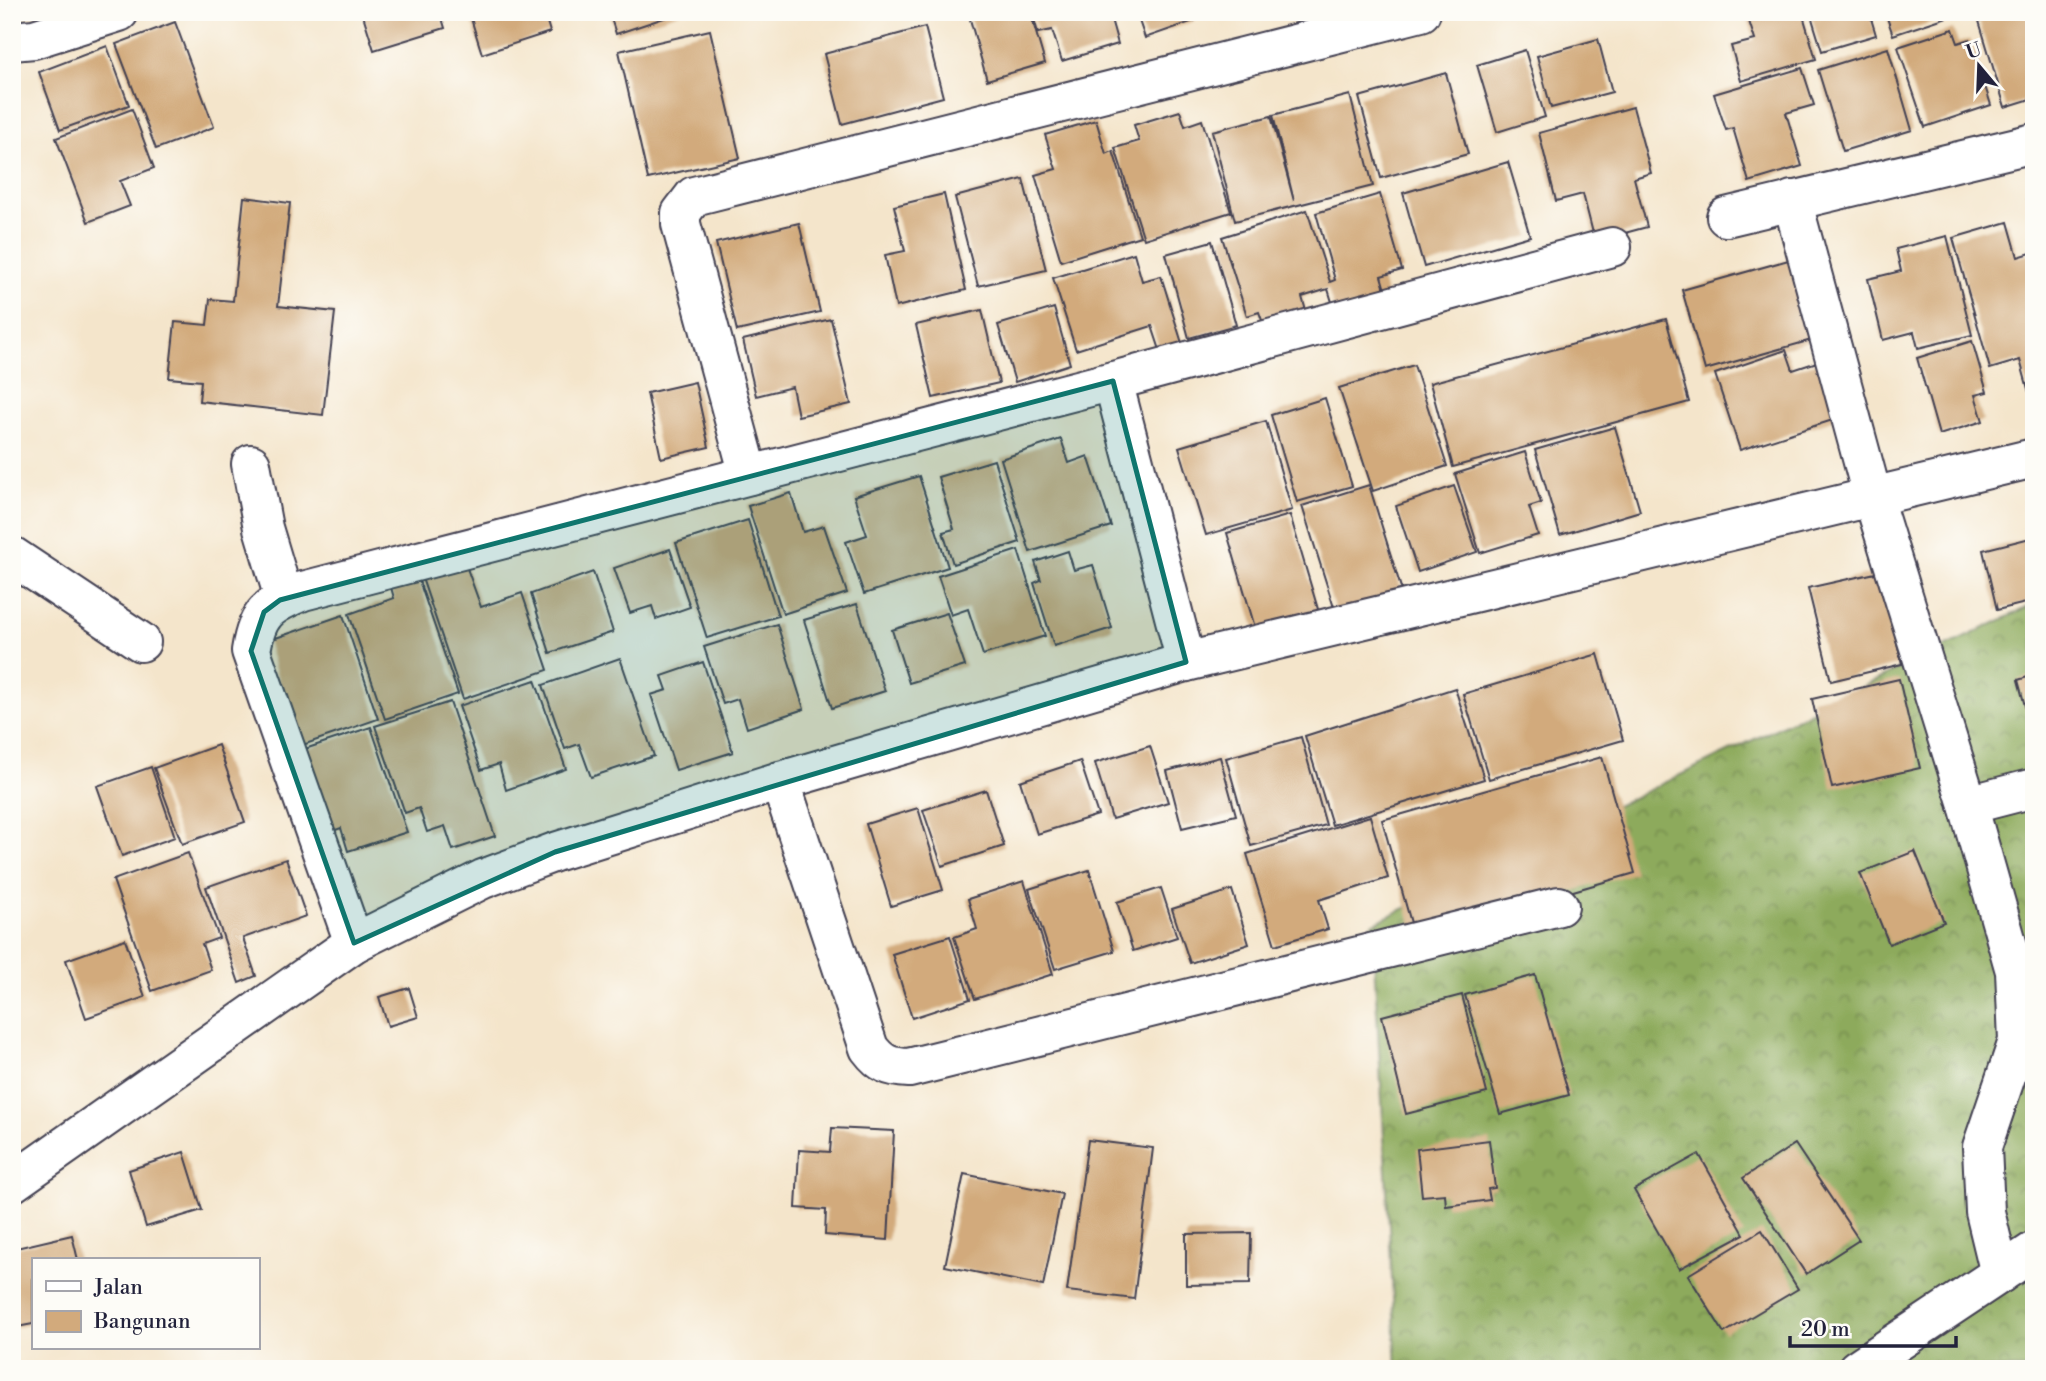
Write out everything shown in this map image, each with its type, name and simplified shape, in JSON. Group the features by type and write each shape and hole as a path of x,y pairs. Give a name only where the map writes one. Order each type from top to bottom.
{"street":[{"path":"12,41 34,39 118,12"},
{"path":"749,475 683,238 681,213 694,196 1420,12"},
{"path":"1726,217 2034,143"},
{"path":"1792,200 1872,495 1968,804 2015,971 2018,1041 1982,1147 1985,1212 2000,1274"},
{"path":"354,943 251,651 254,630 264,612 284,598 1612,247"},
{"path":"1113,381 1186,662"},
{"path":"12,1184 354,943 472,884 555,852 780,781 1186,662 2034,458"},
{"path":"251,464 263,528 284,598"},
{"path":"12,556 141,642"},
{"path":"780,781 869,1048 883,1064 894,1068 909,1068 1559,906"},
{"path":"1968,804 2034,788"},
{"path":"1857,1369 2034,1251"}],"highlighted area":[{"path":"1113,381 1186,662 555,852 354,943 251,651 264,612 280,600"}],"green space":[{"path":"2034,604 2034,1369 1397,1369 1372,924"}],"building":[{"path":"362,12 440,12 445,28 374,50"},
{"path":"469,12 544,12 550,32 482,54"},
{"path":"609,12 679,12 679,13 616,34"},
{"path":"968,12 1030,12 1045,63 987,80"},
{"path":"1032,12 1109,12 1118,44 1062,61 1052,30 1038,33"},
{"path":"1136,12 1191,12 1194,21 1145,38"},
{"path":"1746,12 1802,12 1816,59 1741,81 1731,46 1755,40"},
{"path":"1810,12 1869,12 1876,35 1822,51"},
{"path":"1885,12 1959,12 1959,13 1893,35"},
{"path":"2008,12 2034,12 2034,98 2005,107 1979,21"},
{"path":"175,22 214,127 156,149 116,44"},
{"path":"925,27 943,97 842,124 824,54"},
{"path":"1953,29 1958,43 1970,39 1991,105 1925,127 1898,47"},
{"path":"710,30 740,158 648,179 619,51"},
{"path":"1598,39 1612,92 1551,108 1537,56"},
{"path":"107,46 129,105 60,130 39,72"},
{"path":"1888,48 1912,130 1843,151 1818,70"},
{"path":"1525,50 1545,117 1497,132 1477,65"},
{"path":"1802,68 1814,105 1786,113 1802,166 1749,182 1733,128 1726,130 1714,94"},
{"path":"1446,73 1468,154 1381,178 1359,97"},
{"path":"1350,95 1373,186 1235,221 1212,131 1271,116 1294,201 1273,115"},
{"path":"1633,107 1651,173 1634,178 1647,227 1595,241 1583,194 1556,201 1539,133"},
{"path":"132,109 154,168 120,181 130,206 88,222 56,138"},
{"path":"1180,111 1185,126 1202,120 1231,212 1144,239 1115,148 1139,141 1134,125"},
{"path":"1096,120 1106,154 1113,151 1140,236 1061,261 1035,175 1056,169 1045,135"},
{"path":"1508,162 1530,236 1424,267 1403,193"},
{"path":"12,164 20,172 12,180"},
{"path":"1023,179 1046,270 978,286 955,197"},
{"path":"944,194 966,290 896,307 885,255 905,251 894,206"},
{"path":"1380,194 1402,270 1381,276 1388,300 1336,315 1328,289 1302,297 1309,321 1267,334 1259,312 1247,316 1222,237 1307,210 1330,282 1335,280 1316,213"},
{"path":"244,197 290,203 278,306 335,312 323,415 199,401 201,381 169,378 175,322 207,325 210,299 233,301"},
{"path":"2034,198 2034,219 2033,219 2027,200"},
{"path":"2008,222 2018,257 2034,252 2033,407 2020,360 1990,369 1953,238"},
{"path":"799,223 820,312 737,331 716,243"},
{"path":"1947,236 1972,335 1918,348 1914,332 1883,340 1868,279 1901,271 1896,249"},
{"path":"1212,241 1236,325 1189,338 1166,254"},
{"path":"1134,253 1142,281 1161,276 1186,356 1164,362 1152,326 1076,350 1053,278"},
{"path":"1792,259 1815,339 1705,370 1682,290"},
{"path":"1054,308 1070,364 1015,382 998,325"},
{"path":"982,310 999,383 933,398 916,325"},
{"path":"831,319 851,404 798,416 792,387 756,396 743,340"},
{"path":"1666,319 1689,402 1453,467 1430,383"},
{"path":"1972,341 1987,392 1975,395 1983,421 1939,435 1917,358"},
{"path":"1786,350 1793,370 1826,359 1845,416 1740,450 1715,374"},
{"path":"1414,365 1447,466 1373,491 1339,388"},
{"path":"695,382 709,447 661,458 647,393"},
{"path":"1325,398 1352,486 1297,502 1271,415"},
{"path":"1266,421 1292,510 1206,535 1179,447"},
{"path":"1615,427 1640,511 1560,535 1535,450"},
{"path":"1061,439 1069,463 1088,456 1111,526 1030,552 1001,459"},
{"path":"1525,452 1541,503 1529,507 1538,535 1480,553 1455,474"},
{"path":"994,460 1020,542 953,564 943,532 954,529 938,477"},
{"path":"919,476 948,567 864,594 846,542 867,535 854,496"},
{"path":"1369,485 1406,604 1336,614 1302,506"},
{"path":"1454,486 1477,552 1418,572 1396,506"},
{"path":"791,493 803,532 824,526 847,593 783,614 748,506"},
{"path":"1290,515 1320,616 1257,634 1227,533"},
{"path":"748,520 778,616 707,638 676,543"},
{"path":"2034,537 2034,601 1997,610 1983,550"},
{"path":"670,549 690,607 656,619 652,606 630,613 614,568"},
{"path":"1018,550 1045,636 983,655 968,609 951,615 938,576"},
{"path":"1068,551 1074,570 1093,565 1112,628 1054,646 1034,583 1041,580 1035,562"},
{"path":"464,560 481,607 522,593 548,670 463,699 421,575"},
{"path":"593,572 613,632 550,653 531,594"},
{"path":"1880,572 1902,664 1831,681 1808,588"},
{"path":"417,575 458,694 385,719 349,614 394,598 390,584"},
{"path":"857,604 885,691 832,708 804,620"},
{"path":"947,613 965,666 909,683 892,630"},
{"path":"343,615 378,719 297,747 267,641"},
{"path":"777,624 804,709 747,728 738,699 723,704 704,647"},
{"path":"1598,654 1623,740 1489,779 1463,694"},
{"path":"620,658 654,756 591,777 579,744 565,749 543,685"},
{"path":"703,662 733,752 676,770 651,695 667,690 662,676"},
{"path":"2034,675 2034,736 2033,736 2018,680"},
{"path":"1899,679 1920,768 1832,788 1812,699"},
{"path":"535,680 566,769 506,790 499,764 481,770 459,706"},
{"path":"1455,688 1484,779 1332,825 1305,736"},
{"path":"450,702 495,836 453,850 445,826 427,832 419,808 405,813 375,726"},
{"path":"371,727 407,832 348,851 341,828 327,833 299,751"},
{"path":"1301,737 1326,825 1251,846 1226,758"},
{"path":"218,745 245,822 182,844 154,768"},
{"path":"1150,746 1168,802 1112,819 1095,763"},
{"path":"1220,757 1236,815 1182,828 1167,771"},
{"path":"1602,757 1635,873 1415,937 1382,820"},
{"path":"1080,761 1098,815 1037,834 1020,781"},
{"path":"151,767 175,837 122,856 97,786"},
{"path":"986,790 1004,846 942,866 923,810"},
{"path":"918,808 943,890 891,906 866,824"},
{"path":"1370,816 1388,878 1319,900 1328,929 1275,945 1247,854"},
{"path":"1915,851 1944,922 1889,944 1860,873"},
{"path":"188,853 219,938 202,944 211,970 152,991 113,880"},
{"path":"286,859 306,916 243,938 256,976 239,983 206,887"},
{"path":"1089,870 1114,951 1055,969 1029,889"},
{"path":"1024,881 1053,974 975,999 954,937 977,929 968,899"},
{"path":"1161,888 1177,937 1133,951 1117,902"},
{"path":"1232,890 1249,944 1190,963 1172,909"},
{"path":"950,936 970,999 912,1018 892,954"},
{"path":"125,939 145,997 86,1018 66,960"},
{"path":"1535,975 1569,1095 1500,1114 1465,995"},
{"path":"409,988 418,1017 388,1026 379,997"},
{"path":"1462,995 1487,1093 1406,1114 1382,1016"},
{"path":"832,1128 894,1131 888,1240 825,1235 826,1210 796,1208 799,1150 830,1152"},
{"path":"1088,1140 1153,1148 1134,1299 1067,1291"},
{"path":"1489,1140 1495,1188 1488,1189 1490,1200 1446,1206 1445,1194 1422,1196 1417,1149"},
{"path":"1795,1144 1859,1240 1806,1274 1743,1178"},
{"path":"184,1152 202,1210 146,1227 129,1170"},
{"path":"1699,1154 1744,1234 1679,1269 1634,1190"},
{"path":"964,1174 1062,1194 1043,1286 945,1266"},
{"path":"1762,1230 1798,1289 1724,1333 1688,1275"},
{"path":"1251,1233 1250,1284 1186,1285 1186,1234"},
{"path":"72,1235 78,1258 32,1258 32,1324 12,1328 12,1249"}]}
